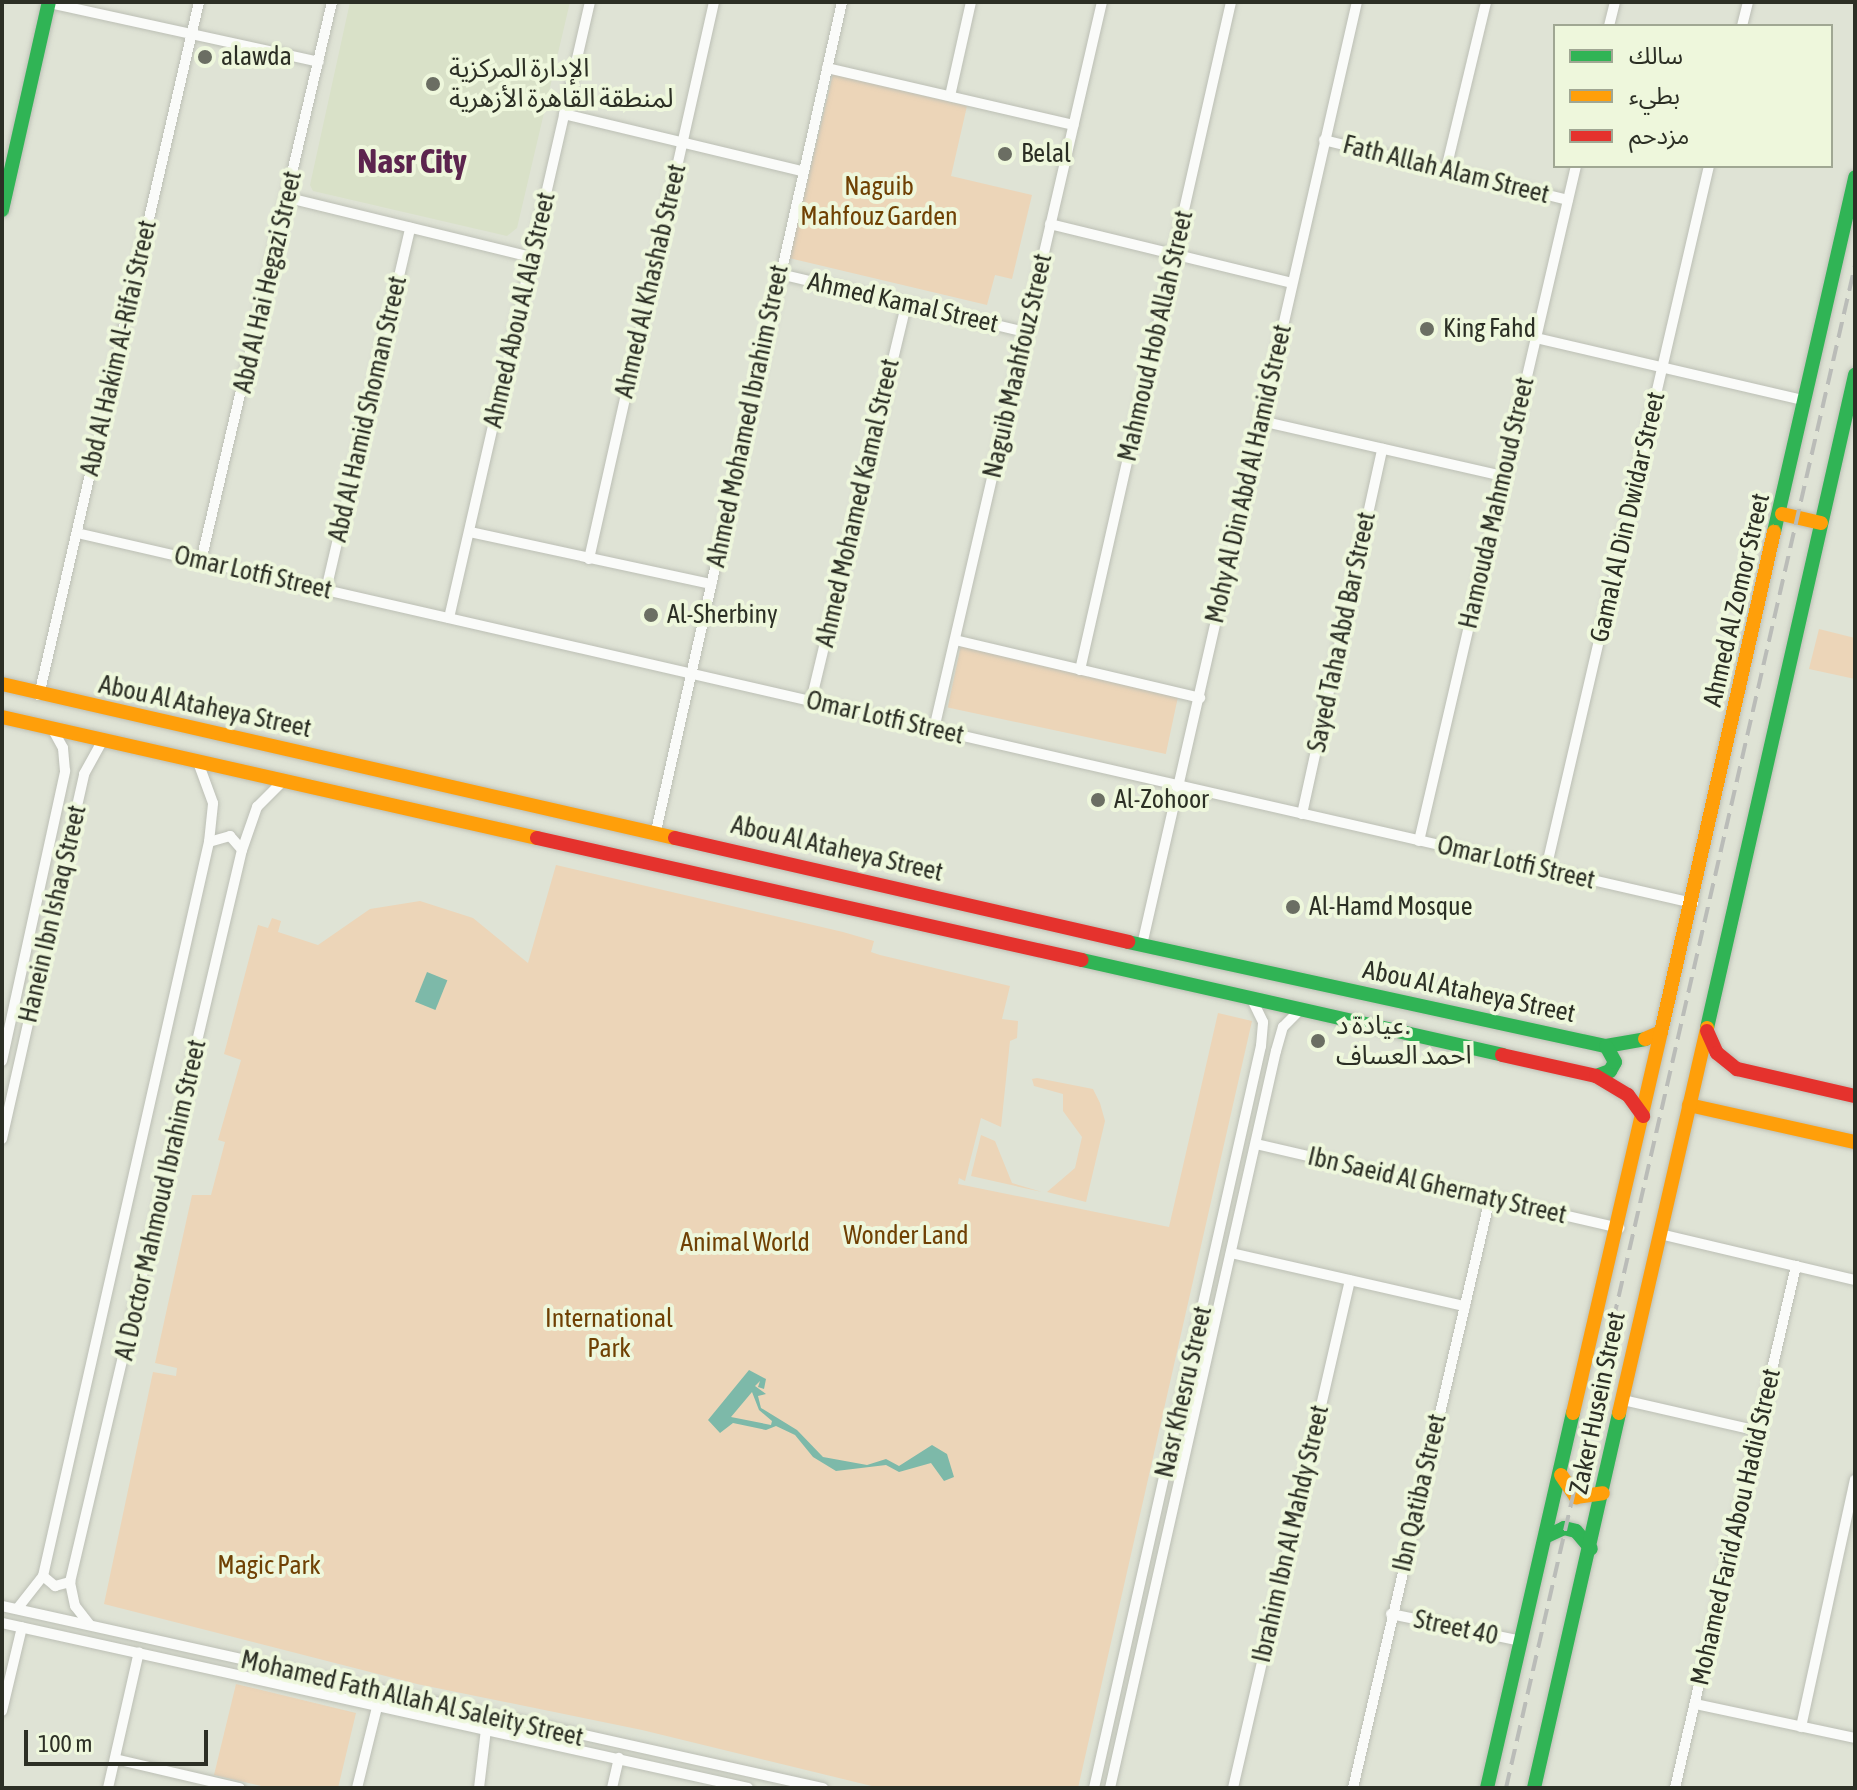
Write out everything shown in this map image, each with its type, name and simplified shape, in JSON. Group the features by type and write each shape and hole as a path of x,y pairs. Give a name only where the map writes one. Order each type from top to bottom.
{"main road":[{"path":"2,210 49,2"},
{"name":"Ahmed Al Zomor Street","path":"1661,1032 1782,514 1855,177"},
{"path":"1855,375 1707,1028 1717,1053 1737,1069 1855,1096"},
{"path":"1782,514 1821,523"},
{"name":"Abou Al Ataheya Street","path":"2,684 39,695 656,831 1142,945 1606,1046 1638,1042 1661,1032"},
{"name":"Abou Al Ataheya Street","path":"2,717 1596,1076 1628,1095 1643,1116"},
{"name":"Zaker Husein Street","path":"1534,1788 1591,1549 1707,1028"},
{"name":"Zaker Husein Street","path":"1487,1788 1619,1228 1661,1032"},
{"path":"1596,1076 1606,1074 1615,1062 1606,1046"},
{"path":"1689,1105 1855,1142"},
{"path":"1561,1474 1576,1497 1587,1499 1603,1493"},
{"path":"1547,1536 1564,1528 1576,1531 1591,1549"}],"street":[{"path":"49,2 319,62"},
{"name":"Abd Al Hakim Al-Rifai Street","path":"39,695 199,2"},
{"name":"Abd Al Hai Hegazi Street","path":"201,561 289,198 332,2"},
{"name":"Ahmed Abou Al Ala Street","path":"449,618 590,2"},
{"name":"Ahmed Al Khashab Street","path":"589,559 714,2"},
{"name":"Ahmed Mohamed Ibrahim Street","path":"656,831 801,171 842,2"},
{"path":"950,96 971,2"},
{"name":"Naguib Maahfouz Street","path":"934,729 1102,2"},
{"name":"Mahmoud Hob Allah Street","path":"1080,670 1231,2"},
{"name":"Mohy Al Din Abd Al Hamid Street","path":"1142,945 1357,2"},
{"path":"1446,169 1486,2"},
{"path":"1610,24 1615,2"},
{"path":"1742,24 1748,2"},
{"path":"827,68 1073,125"},
{"path":"564,114 801,171"},
{"name":"Fath Allah Alam Street","path":"1324,140 1568,200"},
{"name":"Hamouda Mahmoud Street","path":"1419,841 1576,168"},
{"name":"Gamal Al Din Dwidar Street","path":"1546,869 1709,168"},
{"path":"289,198 531,257"},
{"path":"1050,224 1292,283"},
{"name":"Abd Al Hamid Shoman Street","path":"326,590 410,228"},
{"name":"Ahmed Kamal Street","path":"780,274 1026,332"},
{"name":"Ahmed Mohamed Kamal Street","path":"811,701 906,304"},
{"path":"1536,338 1806,401"},
{"path":"1261,421 1504,476"},
{"name":"Sayed Taha Abd Bar Street","path":"1302,814 1382,449"},
{"path":"470,532 711,584"},
{"name":"Omar Lotfi Street","path":"77,533 1693,903"},
{"path":"955,640 1200,698"},
{"name":"Hanein Ibn Ishaq Street","path":"2,1061 65,771 63,748 52,728"},
{"name":"Hanein Ibn Ishaq Street","path":"2,1139 84,774 103,740"},
{"name":"Al Doctor Mahmoud Ibrahim Street","path":"17,1609 43,1576 209,842 213,803 198,762"},
{"path":"65,771 75,768 84,774"},
{"name":"Al Doctor Mahmoud Ibrahim Street","path":"70,1582 242,850 257,807 282,782"},
{"path":"209,842 230,836 242,850"},
{"name":"Nasr Khesru Street","path":"1094,1788 1261,1046 1263,1022 1251,998"},
{"name":"Nasr Khesru Street","path":"1110,1788 1276,1051 1283,1027 1302,1008"},
{"path":"1261,1046 1270,1043 1276,1051"},
{"name":"Ibn Saeid Al Ghernaty Street","path":"1256,1144 1619,1228"},
{"name":"Ibn Qatiba Street","path":"1353,1788 1490,1198"},
{"path":"1660,1234 1855,1280"},
{"path":"1231,1253 1465,1306"},
{"name":"Mohamed Farid Abou Hadid Street","path":"1675,1788 1796,1266"},
{"name":"Ibrahim Ibn Al Mahdy Street","path":"1233,1788 1350,1280"},
{"path":"1623,1400 1758,1431"},
{"path":"1801,1727 1855,1480"},
{"path":"43,1576 55,1586 70,1582 75,1606 90,1625"},
{"name":"Mohamed Fath Allah Al Saleity Street","path":"2,1606 823,1788"},
{"name":"Street 40","path":"1391,1614 1521,1641"},
{"name":"Mohamed Fath Allah Al Saleity Street","path":"2,1623 378,1703 748,1788"},
{"path":"2,1711 22,1627"},
{"path":"108,1788 139,1652"},
{"path":"357,1788 378,1703"},
{"path":"1695,1704 1855,1738"},
{"path":"479,1788 486,1729"},
{"path":"612,1788 619,1758"},
{"path":"115,1759 235,1787"}],"shaded area":[{"path":"350,2 570,2 517,228 507,236 313,191 310,185"}],"green space":[{"name":"Naguib Mahfouz Garden","path":"833,74 967,106 951,176 1032,195 1012,279 995,275 987,305 789,258"},
{"path":"1819,629 1855,638 1855,679 1809,669"},
{"path":"961,645 1179,691 1166,754 948,708"},
{"name":"International Park","path":"556,865 843,932 874,941 871,952 880,955 1010,986 1002,1019 1018,1021 1017,1038 1010,1041 1001,1127 981,1118 965,1181 959,1178 958,1184 1169,1227 1218,1013 1252,1021 1078,1788 880,1788 642,1730 417,1684 104,1604 153,1372 176,1376 177,1368 155,1363 192,1195 211,1195 225,1142 218,1140 241,1060 224,1054 258,925 268,928 272,918 281,921 278,932 318,945 370,909 420,901 473,918 528,963"},
{"path":"1032,1079 1093,1089 1100,1103 1105,1121 1086,1202 1047,1192 1075,1168 1082,1137 1063,1111 1063,1094 1034,1086"},
{"path":"981,1135 995,1141 1012,1183 1042,1192 971,1176"},
{"path":"236,1684 356,1713 338,1788 270,1788 214,1775"}],"water":[{"path":"427,972 447,980 435,1010 415,1002"},
{"path":"749,1370 766,1379 764,1389 758,1387 760,1381 755,1386 766,1394 758,1396 761,1408 797,1430 823,1457 867,1465 886,1459 899,1466 932,1445 947,1454 954,1477 944,1481 931,1463 899,1472 886,1465 836,1471 813,1457 795,1435 776,1426 766,1430 733,1423 720,1433 708,1420","holes":["752,1392 759,1410 772,1421 771,1425 731,1417"]}],"railway":[{"path":"1506,1788 1855,265"}],"traffic: fast":[{"path":"2,210 49,2"},
{"path":"1774,532 1855,177"},
{"path":"1707,1028 1855,375"},
{"path":"1128,942 1606,1046 1645,1039"},
{"path":"1082,960 1502,1055"},
{"path":"1596,1076 1610,1071 1615,1062 1606,1046"},
{"path":"1487,1788 1573,1413"},
{"path":"1534,1788 1619,1413"},
{"path":"1547,1536 1564,1528 1576,1531 1591,1549"}],"traffic: slow":[{"path":"1782,514 1821,523"},
{"path":"1645,1039 1661,1032 1774,532"},
{"path":"2,684 675,838"},
{"path":"2,717 537,838"},
{"path":"1619,1413 1707,1028"},
{"path":"1573,1413 1661,1032"},
{"path":"1689,1105 1855,1142"},
{"path":"1561,1475 1576,1497 1603,1493"}],"traffic: jam":[{"path":"537,838 1082,960"},
{"path":"675,838 1128,942"},
{"path":"1707,1031 1717,1053 1737,1069 1855,1096"},
{"path":"1502,1055 1596,1076 1628,1095 1643,1116"}],"place":[{"name":"alawda","path":"205,57"},
{"name":"الإدارة المركزية لمنطقة القاهرة الأزهرية","path":"433,84"},
{"name":"Belal","path":"1005,154"},
{"name":"King Fahd","path":"1427,329"},
{"name":"Al-Sherbiny","path":"651,615"},
{"name":"Al-Zohoor","path":"1098,800"},
{"name":"Al-Hamd Mosque","path":"1293,907"},
{"name":"عيادة د. احمد العساف","path":"1318,1041"}],"district":[{"name":"Nasr City","path":"412,161"}],"park label":[{"name":"Wonder Land","path":"906,1236"},
{"name":"Animal World","path":"745,1243"},
{"name":"Magic Park","path":"269,1566"}]}
